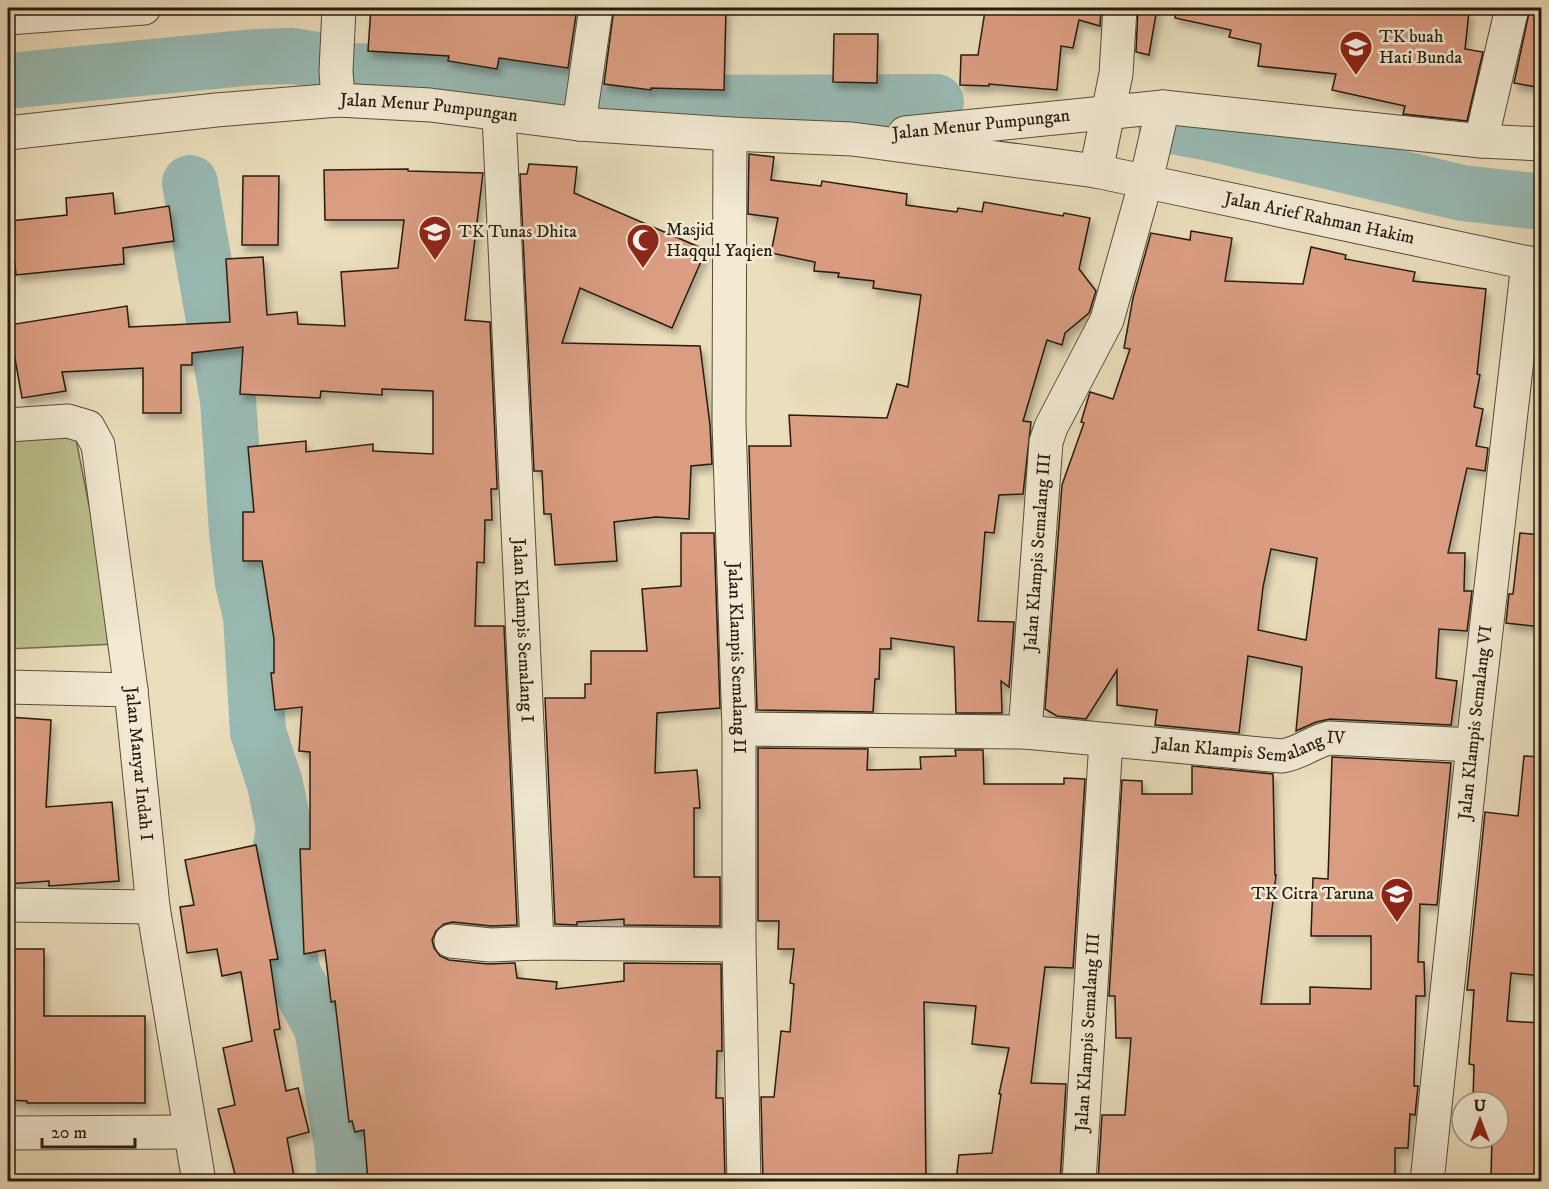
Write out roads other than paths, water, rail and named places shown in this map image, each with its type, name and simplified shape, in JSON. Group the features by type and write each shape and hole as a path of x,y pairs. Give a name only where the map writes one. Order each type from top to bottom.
{"street":[{"path":"8,18 144,8"},
{"path":"337,86 339,8"},
{"path":"582,104 596,8"},
{"path":"1096,171 1116,74 1120,8"},
{"path":"1481,141 1512,8"},
{"name":"Jalan Menur Pumpungan","path":"8,133 202,112 337,86 430,105 499,115 582,104 730,134 852,139 1096,171"},
{"path":"1110,111 1163,107 1481,141 1542,144"},
{"name":"Jalan Klampis Semalang III","path":"1026,732 1046,442 1051,427 1107,320 1146,181 1163,107"},
{"name":"Jalan Menur Pumpungan","path":"852,139 1110,111"},
{"name":"Jalan Klampis Semalang I","path":"499,115 537,944"},
{"name":"Jalan Klampis Semalang II","path":"730,134 729,423 739,729 744,1182"},
{"name":"Jalan Arief Rahman Hakim","path":"1096,171 1535,263"},
{"name":"Jalan Klampis Semalang VI","path":"1427,1182 1473,745 1535,263"},
{"name":"Jalan Manyar Indah I","path":"8,424 68,421 88,427 98,445 131,690 153,907 199,1182"},
{"path":"8,687 131,690"},
{"path":"739,729 1026,732"},
{"name":"Jalan Klampis Semalang IV","path":"1026,732 1282,756 1296,753 1320,740 1329,738 1473,745"},
{"name":"Jalan Klampis Semalang III","path":"1079,1182 1106,740"},
{"path":"8,905 153,907"},
{"path":"451,941 490,945 740,945"},
{"path":"8,1132 190,1132"}],"waterway":[{"path":"8,81 254,57 293,56 317,60 341,71 438,73 582,97 659,103 936,102"},
{"path":"1166,125 1210,133 1462,193 1542,202"},
{"path":"190,183 228,400 237,532 243,583 251,616 258,732 275,784 284,829 278,863 280,902 293,974 322,1028 342,1144 345,1182"}],"place":[{"name":"TK buah Hati Bunda","path":"1356,76"},
{"name":"TK Tunas Dhita","path":"435,261"},
{"name":"Masjid Haqqul Yaqien","path":"643,269"},
{"name":"TK Citra Taruna","path":"1397,923"}]}
